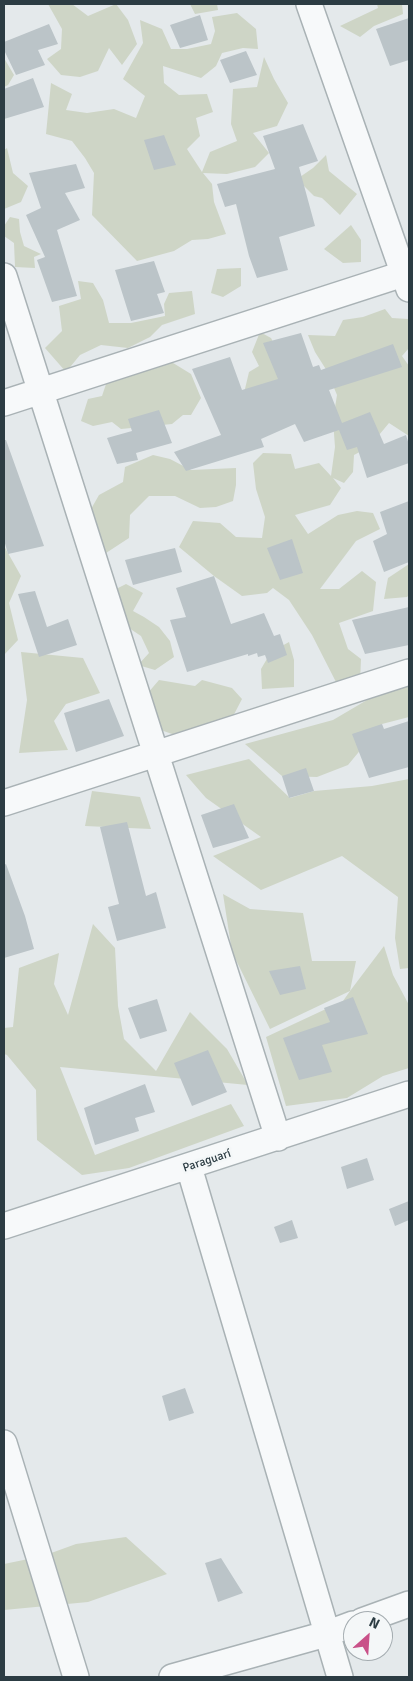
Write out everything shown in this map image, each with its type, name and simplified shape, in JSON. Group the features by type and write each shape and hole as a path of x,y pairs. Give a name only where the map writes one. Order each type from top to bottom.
{"street":[{"path":"4,403 407,278 309,4"},
{"path":"4,276 278,1138"},
{"path":"4,803 409,672"},
{"name":"Paraguarí","path":"4,1226 409,1094"},
{"path":"189,1166 340,1677"},
{"path":"4,1443 76,1677"},
{"path":"390,1611 409,1604"},
{"path":"172,1677 343,1628"}],"green space":[{"path":"48,4 72,4 88,16 116,4 128,20 137,44 122,65 109,48 98,71 80,77 61,75 47,59 61,49 62,29"},
{"path":"190,4 217,4 218,10 195,14"},
{"path":"377,4 402,4 403,14 374,26 360,37 340,26 378,8"},
{"path":"237,13 256,29 258,49 243,48 222,53 216,66 201,78 163,66 164,83 179,95 207,94 213,112 196,118 200,136 187,149 202,172 210,152 237,141 231,124 233,89 257,87 264,57 288,103 277,126 253,133 269,153 255,167 227,174 203,173 212,184 214,202 226,234 208,239 192,240 174,251 137,261 92,215 94,173 85,158 72,141 46,134 51,83 72,94 66,110 87,113 114,109 136,118 145,96 123,79 143,43 140,20 162,29 171,49 187,49 211,44 215,31 212,17"},
{"path":"4,58 14,75 8,85 4,87"},
{"path":"7,148 13,173 28,186 21,202 4,209 4,150"},
{"path":"326,155 329,171 357,194 340,215 322,198 314,196 297,179 313,168"},
{"path":"10,217 19,219 24,246 41,254 34,257 35,268 15,267 14,243 4,236 4,226"},
{"path":"351,225 361,240 361,262 343,263 324,249"},
{"path":"241,268 241,286 223,297 211,293 217,269"},
{"path":"78,281 93,283 103,300 109,323 131,323 165,316 164,304 169,293 192,291 195,314 162,325 150,337 128,348 101,345 80,355 66,372 45,348 62,331 59,306 81,299"},
{"path":"385,309 392,318 408,319 409,348 402,356 409,366 409,436 389,423 369,447 354,455 353,472 344,483 333,478 341,488 330,505 295,515 308,534 338,515 357,511 373,513 380,529 356,541 320,589 339,589 362,571 376,582 373,611 339,623 348,649 361,659 360,683 336,682 312,635 289,600 273,588 267,593 242,596 179,547 193,521 220,523 236,537 262,538 265,517 256,489 253,463 263,453 291,454 295,469 319,463 331,476 335,447 333,420 337,395 308,335 335,336 343,320 363,317"},
{"path":"260,332 271,338 286,367 290,390 244,393 249,372 259,366 252,352"},
{"path":"165,358 191,374 201,398 191,415 183,415 172,424 121,429 112,422 93,426 81,421 88,399 102,396 108,378"},
{"path":"153,455 170,459 191,470 236,468 236,485 233,501 216,507 200,508 175,496 149,496 130,515 129,538 106,553 94,543 87,516 99,495 123,482 125,467"},
{"path":"4,546 21,576 9,603 18,640 4,655"},
{"path":"409,564 409,595 407,597 384,599 388,578"},
{"path":"126,584 143,593 133,611 159,627 170,641 174,657 155,670 138,665 149,653 141,636 123,624 116,589"},
{"path":"289,642 294,660 294,687 262,689 261,669 271,652"},
{"path":"21,652 83,658 100,693 66,704 54,721 68,750 19,753 27,700"},
{"path":"159,680 195,686 202,680 232,688 242,699 229,724 186,739 158,729 147,694"},
{"path":"409,683 409,717 382,724 348,765 317,777 282,776 245,744 333,720 384,690"},
{"path":"249,759 290,798 314,791 372,786 409,779 409,968 400,969 395,938 398,897 342,856 261,890 213,856 261,837 206,798 186,775"},
{"path":"92,791 140,797 151,829 85,826"},
{"path":"223,894 250,909 303,913 312,961 356,961 350,991 270,1029 232,952"},
{"path":"93,924 115,948 118,1006 124,1039 156,1071 190,1012 227,1049 248,1085 60,1067 95,1155 231,1104 244,1126 129,1168 82,1175 37,1140 36,1090 7,1055 4,1054 4,1028 13,1027 19,968 59,953 54,984 68,1015"},
{"path":"384,946 393,975 409,1005 409,1068 383,1076 347,1098 286,1106 266,1037 343,1001"},
{"path":"126,1537 167,1574 88,1602 4,1610 4,1564 43,1556 76,1544"}],"building":[{"path":"200,15 208,40 180,48 170,25"},
{"path":"409,18 409,60 390,66 376,29"},
{"path":"49,24 58,44 38,50 45,65 16,75 4,50 4,42"},
{"path":"246,51 257,75 230,83 220,60"},
{"path":"33,78 44,107 4,119 4,89"},
{"path":"303,124 318,161 299,167 315,226 279,237 288,270 257,278 249,256 236,204 225,207 217,184 275,169 263,136"},
{"path":"164,135 176,165 154,170 144,140"},
{"path":"76,164 85,188 65,193 80,220 57,230 77,296 52,302 37,260 45,257 26,215 41,208 29,173"},
{"path":"154,261 165,292 157,294 164,313 131,321 115,270"},
{"path":"301,333 313,367 319,365 321,370 393,344 402,367 329,390 342,423 370,412 384,444 406,435 409,445 409,463 367,478 357,447 347,450 339,430 304,442 295,424 261,439 264,447 186,471 174,452 221,435 192,369 230,357 242,390 278,379 263,343"},
{"path":"159,410 172,443 136,453 138,460 117,464 107,438 132,431 128,419"},
{"path":"4,440 6,440 44,546 8,554 4,540"},
{"path":"409,501 409,562 384,572 373,541 387,534 380,512"},
{"path":"292,539 303,573 280,580 267,548"},
{"path":"175,548 182,572 133,585 125,560"},
{"path":"214,576 231,624 264,613 274,636 280,634 287,655 268,663 265,655 258,657 257,653 248,656 248,654 187,672 170,620 186,617 176,588"},
{"path":"35,591 47,627 68,619 77,645 39,657 18,594"},
{"path":"409,607 409,645 365,654 352,620"},
{"path":"109,699 124,736 76,752 64,713"},
{"path":"409,721 409,767 369,778 352,734 382,724 384,729"},
{"path":"306,768 314,791 289,798 282,776"},
{"path":"234,804 249,838 213,848 201,815"},
{"path":"127,822 146,896 156,892 166,928 117,941 108,907 119,904 100,827"},
{"path":"6,864 25,916 34,949 4,958 4,865"},
{"path":"300,966 306,989 280,995 269,971"},
{"path":"353,997 368,1034 322,1045 332,1072 299,1080 283,1038 330,1022 324,1008"},
{"path":"157,999 167,1031 140,1039 128,1008"},
{"path":"208,1050 227,1092 192,1106 174,1063"},
{"path":"145,1084 155,1112 135,1118 139,1131 95,1145 84,1108"},
{"path":"367,1158 374,1180 347,1189 341,1167"},
{"path":"409,1201 409,1220 395,1226 389,1209"},
{"path":"292,1220 298,1238 280,1243 274,1227"},
{"path":"185,1388 194,1413 169,1421 162,1396"},
{"path":"221,1558 243,1593 218,1602 205,1563"}]}
